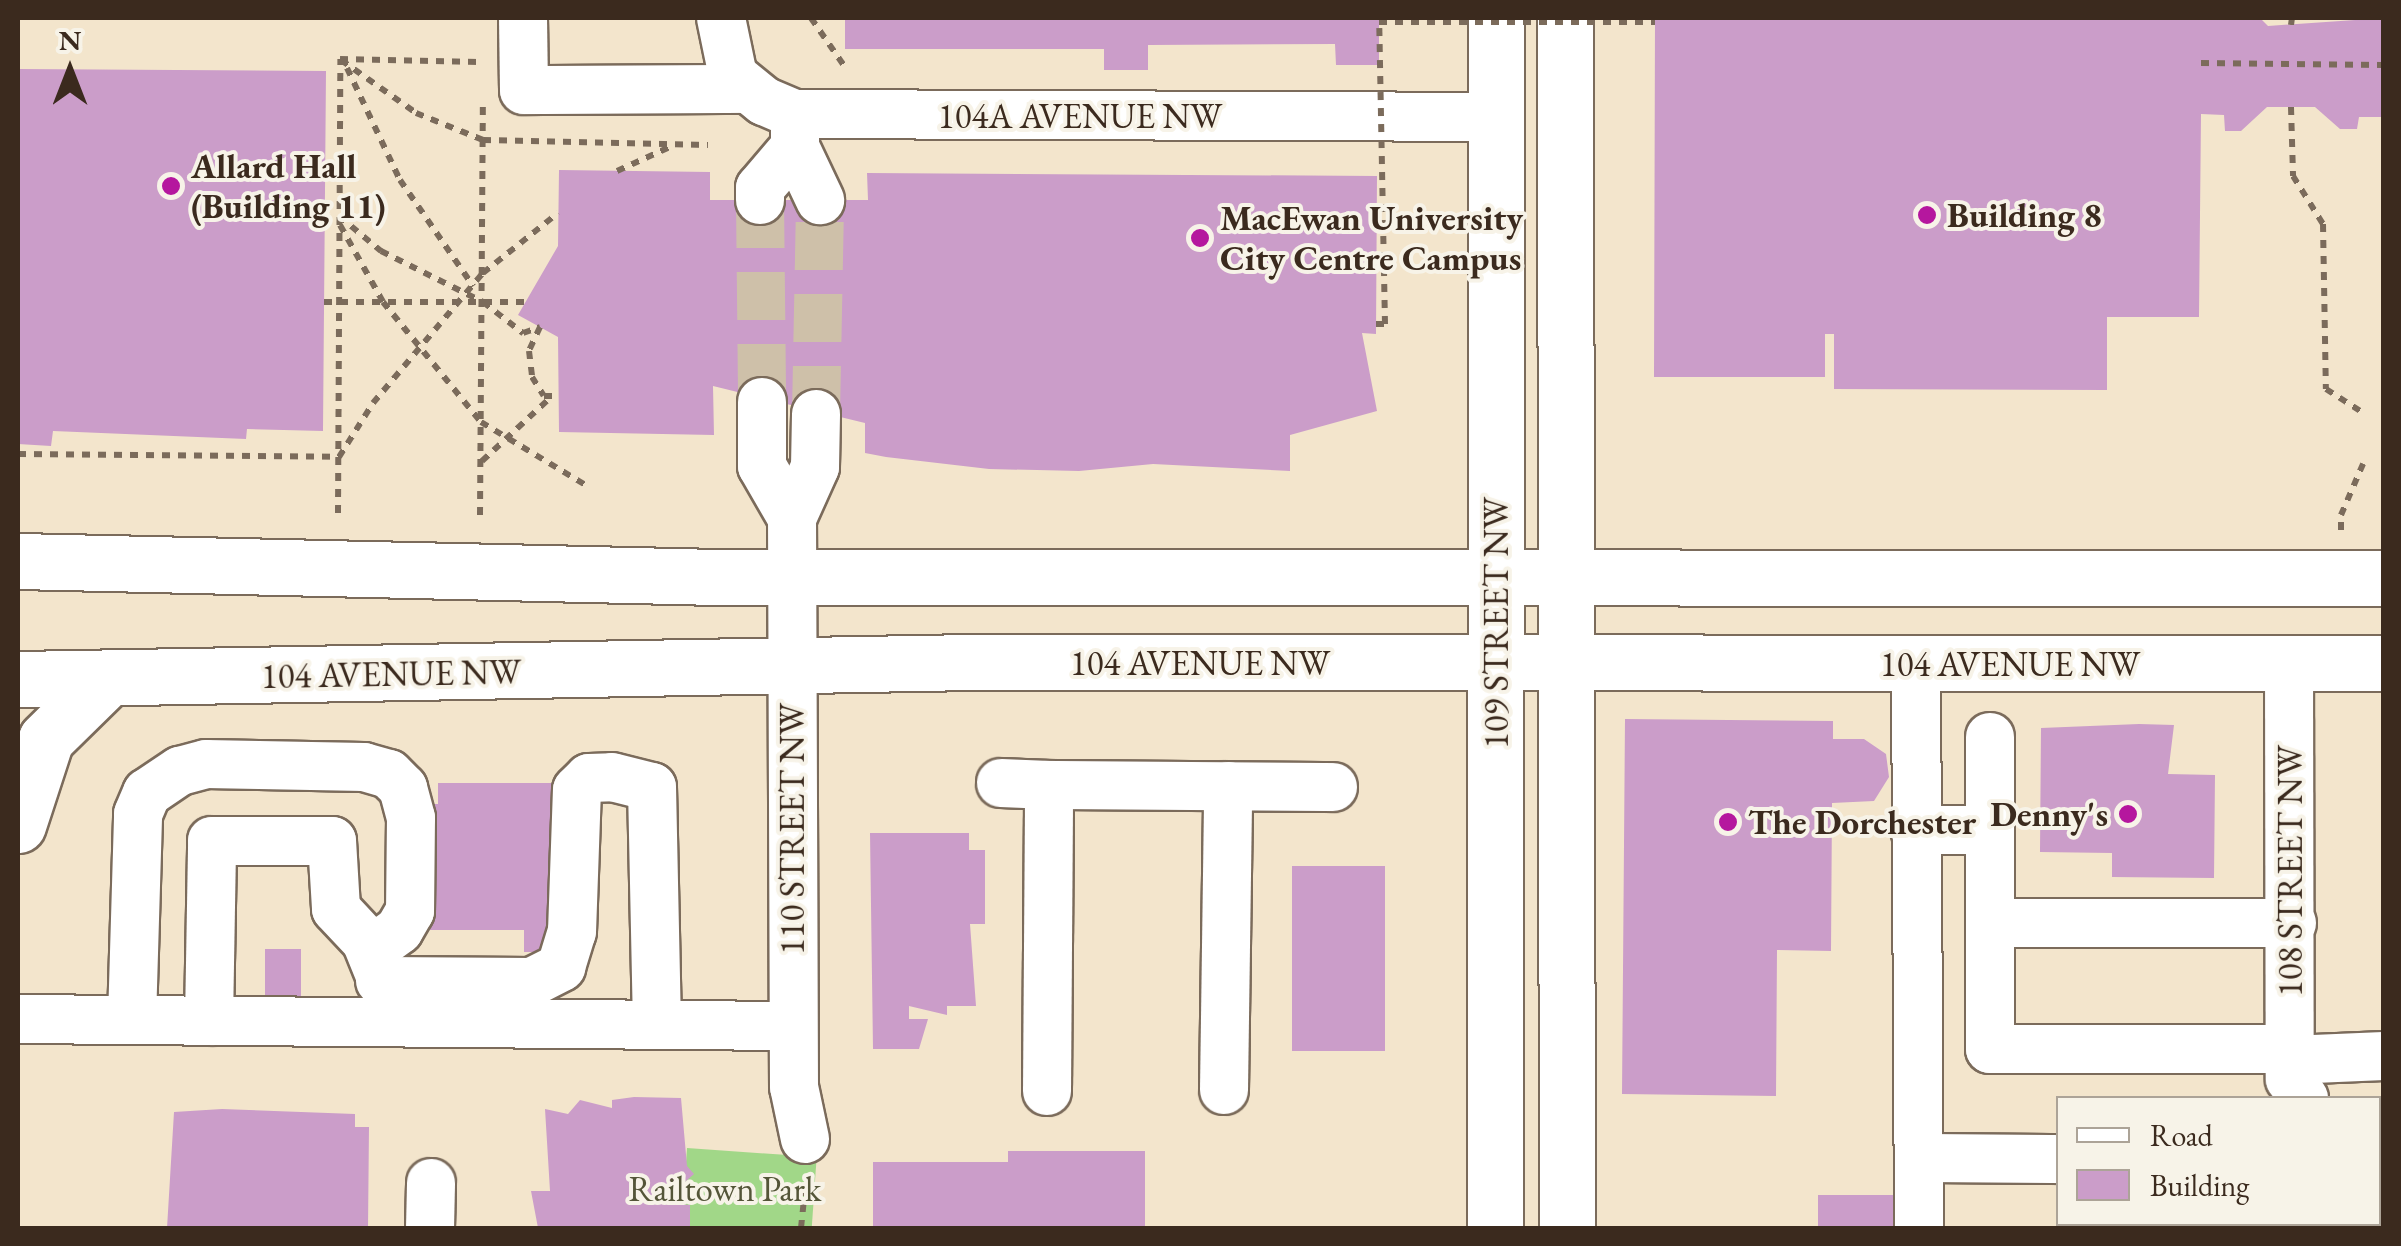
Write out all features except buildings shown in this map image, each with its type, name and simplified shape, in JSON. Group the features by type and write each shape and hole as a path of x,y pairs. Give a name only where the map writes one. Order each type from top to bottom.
{"main road":[{"name":"109 STREET NW","path":"1495,1228 1496,18"},
{"name":"109 STREET NW","path":"1565,18 1567,1228"},
{"path":"18,561 791,577 2384,578"},
{"name":"104 AVENUE NW","path":"18,680 790,669 975,662 2384,663"},
{"path":"18,825 46,739 106,680"}],"street":[{"path":"523,18 524,90 746,89"},
{"path":"721,18 726,58 746,89"},
{"name":"104A AVENUE NW","path":"746,89 794,130 1498,117"},
{"path":"760,200 760,188 794,130"},
{"path":"794,130 820,200"},
{"path":"762,402 762,466 792,518"},
{"name":"110 STREET NW","path":"805,1139 794,1087 791,577 792,518 815,467 816,414"},
{"path":"1916,664 1919,1228"},
{"name":"108 STREET NW","path":"2289,664 2289,1077"},
{"path":"1990,736 1990,1049 2289,1077 2384,1056"},
{"path":"132,1020 138,814 147,793 180,771 206,764 364,767 388,774 402,788 411,818 410,911 377,985"},
{"path":"18,1018 209,1021 377,985 548,978 560,968 570,943 578,790 588,778 612,776 652,787 658,1021"},
{"path":"1001,784 1333,787"},
{"path":"1047,1091 1049,786"},
{"path":"1224,1090 1228,786"},
{"path":"1915,830 1990,830"},
{"path":"209,1021 212,840 332,840 336,909 377,985"},
{"path":"1990,923 2292,923"},
{"path":"377,985 658,1021 793,1026"},
{"path":"1920,1158 2056,1159"}],"path":[{"path":"1376,324 1385,324 1379,22 1656,22"},
{"path":"340,59 482,62 482,82"},
{"path":"338,512 340,59"},
{"path":"340,59 358,82 413,204 473,286"},
{"path":"2201,63 2384,65"},
{"path":"480,515 482,101"},
{"path":"2291,106 2292,176 2322,224 2326,389 2362,412"},
{"path":"617,171 676,144"},
{"path":"339,458 419,346 464,295 484,273 558,213"},
{"path":"339,220 381,250 483,302 523,332 540,327 530,350 532,377 544,396 559,396 502,439 481,462"},
{"path":"339,220 383,302 481,422 502,439 587,486"},
{"path":"324,302 524,302"},
{"path":"18,454 339,458"},
{"path":"2341,537 2340,514 2363,464"}],"green space":[{"name":"Railtown Park","path":"687,1148 817,1157 812,1228 681,1228"}],"tunnel":[{"path":"760,200 762,402"},
{"path":"816,414 820,200"}],"place":[{"name":"Allard Hall (Building 11)","path":"171,186"},
{"name":"Building 8","path":"1927,215"},
{"name":"MacEwan University City Centre Campus","path":"1200,238"},
{"name":"Denny's","path":"2128,814"},
{"name":"The Dorchester","path":"1728,822"}]}
